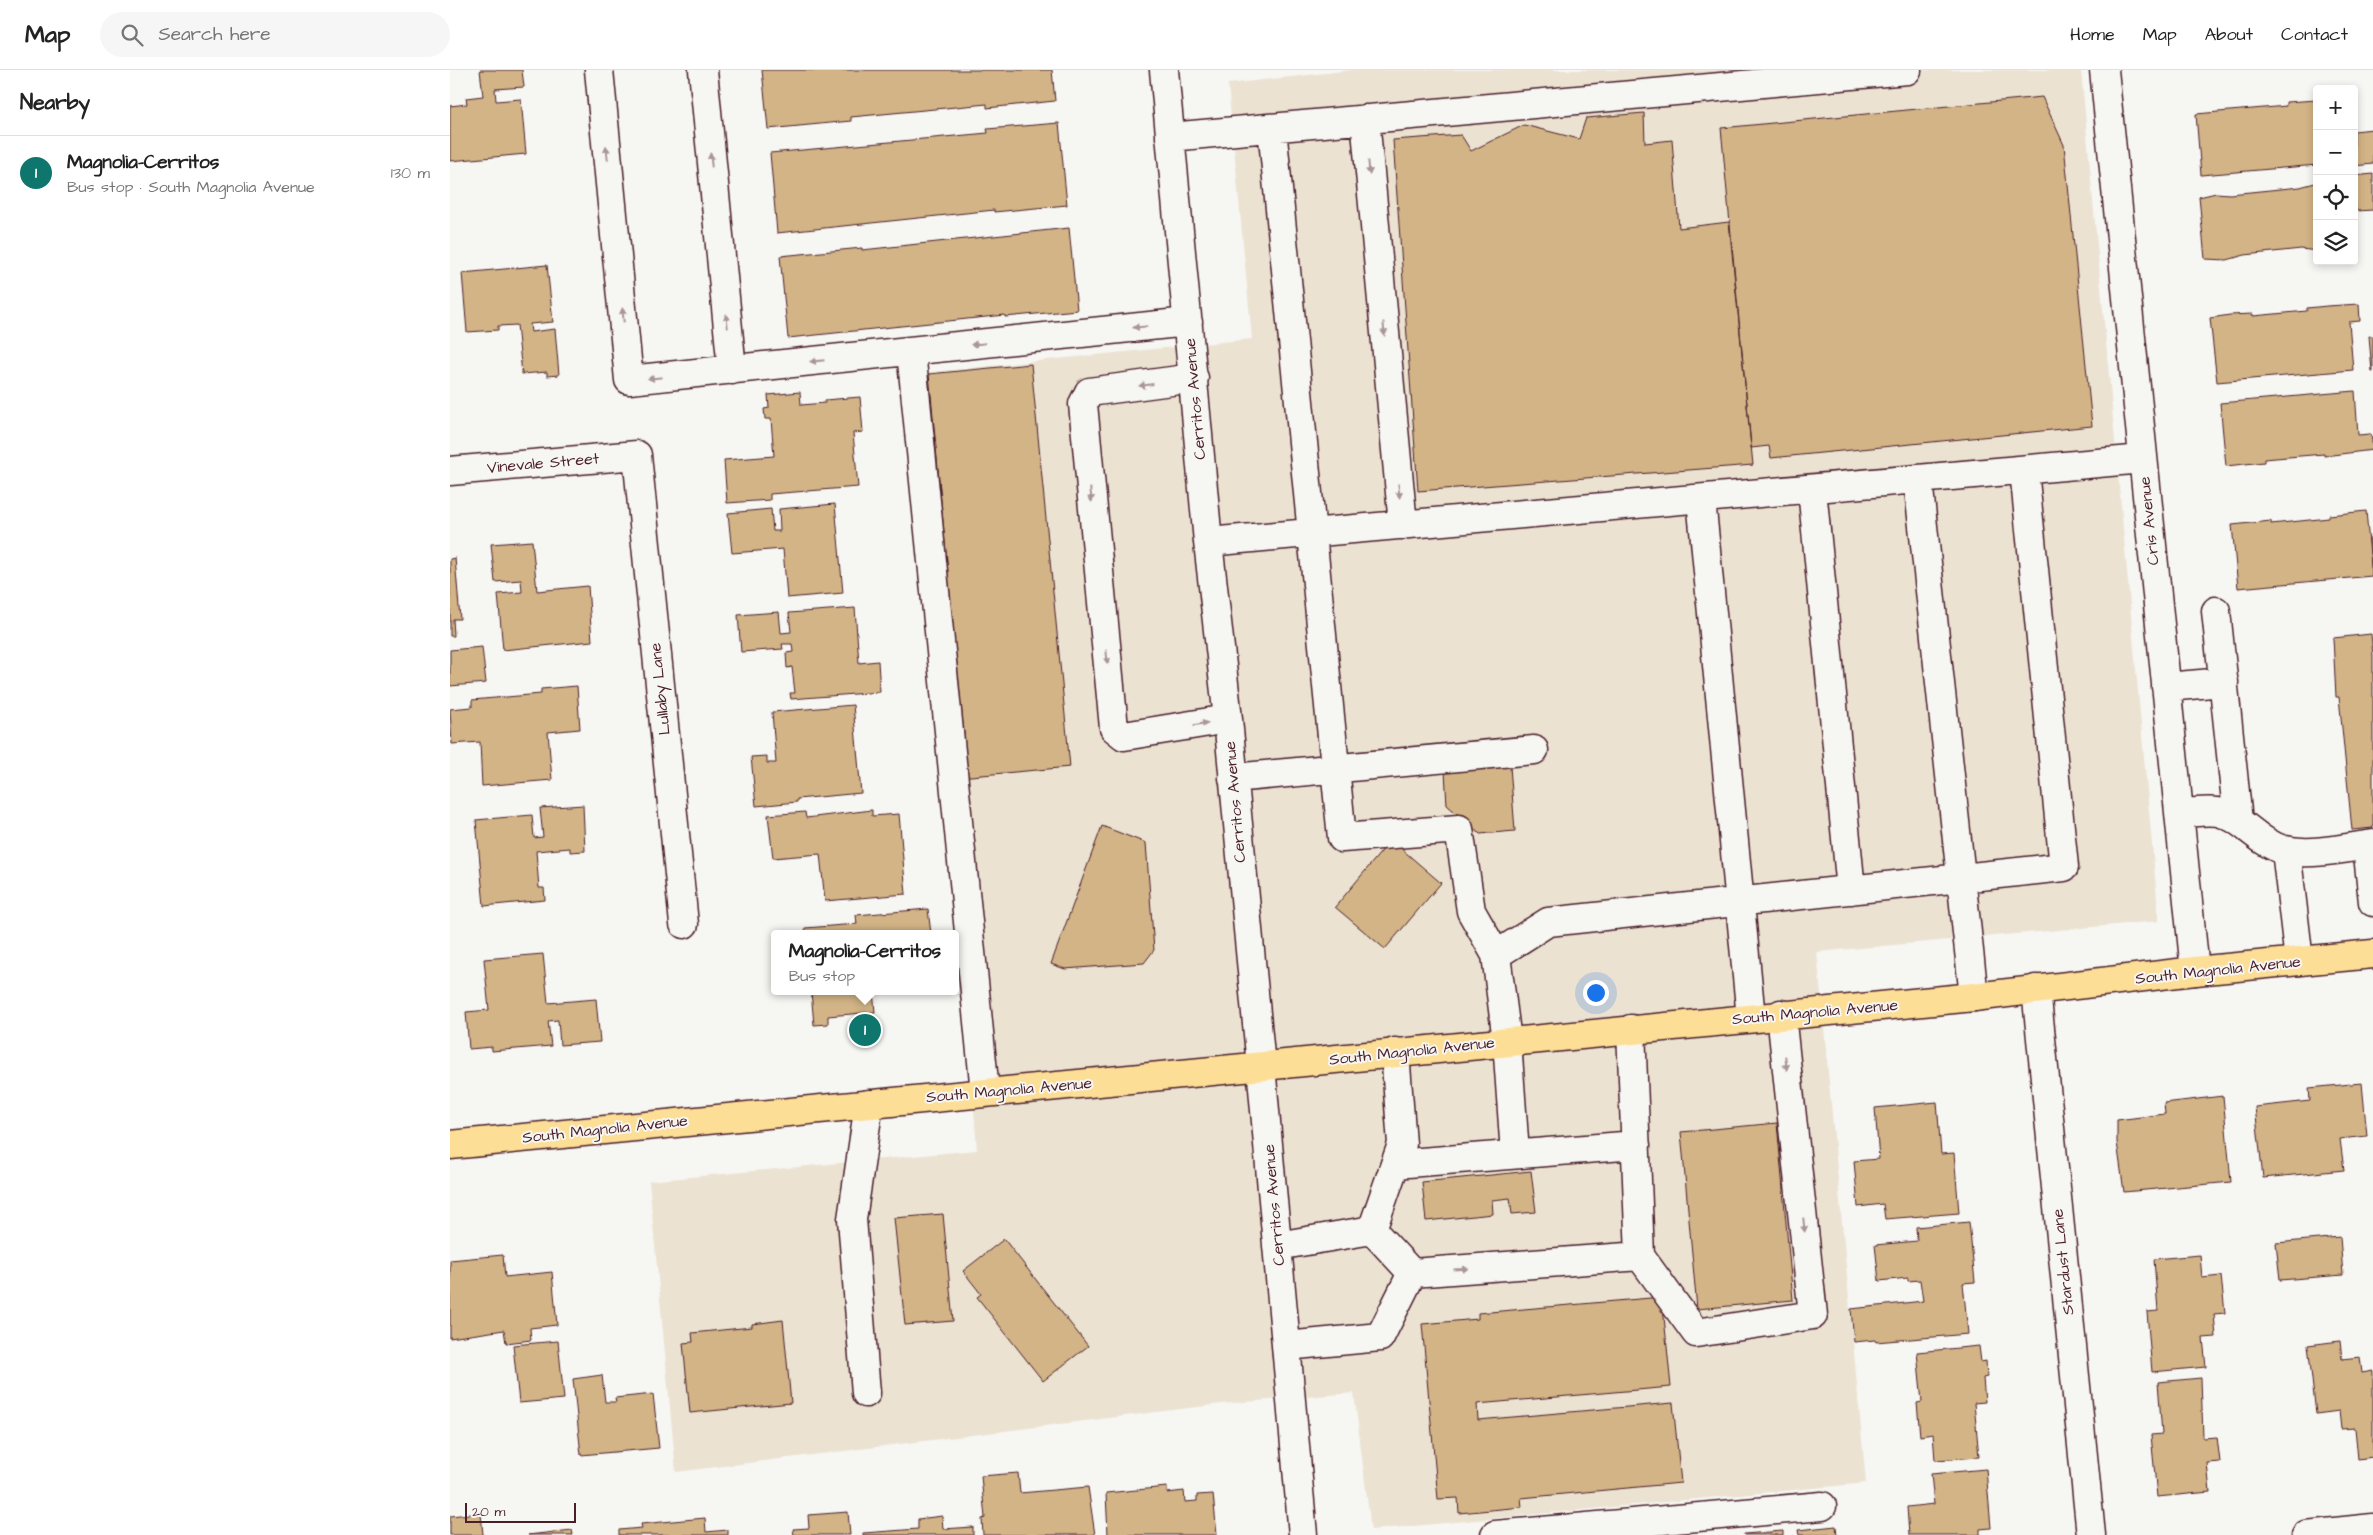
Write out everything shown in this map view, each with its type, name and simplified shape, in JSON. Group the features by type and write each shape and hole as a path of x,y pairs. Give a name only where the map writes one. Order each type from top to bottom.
{"main road":[{"name":"South Magnolia Avenue","path":"450,1145 1781,1014 1974,997 2195,971 2373,954"}],"street":[{"path":"599,70 629,380 1188,322"},
{"path":"703,70 732,370"},
{"name":"Cerritos Avenue","path":"1164,70 1208,542 1228,720 1261,1066 1303,1535"},
{"path":"1170,137 1907,70"},
{"name":"Cris Avenue","path":"2104,70 2195,971"},
{"path":"1365,119 1403,525"},
{"path":"1272,128 1342,838 1459,829 1471,911 1496,955 1507,1041 1514,1154"},
{"path":"911,351 985,1092"},
{"path":"1194,378 1089,392 1082,404 1114,728 1124,736 1228,720"},
{"name":"Vinevale Street","path":"450,471 637,455"},
{"name":"Lullaby Lane","path":"637,455 684,924"},
{"path":"1208,542 1812,490 2143,459"},
{"path":"1496,955 1548,922 2064,868 2024,470"},
{"path":"1918,480 1974,997"},
{"path":"1812,490 1852,890"},
{"path":"1700,499 1751,1018"},
{"path":"2216,611 2238,821"},
{"path":"2166,687 2224,682"},
{"path":"1233,778 1534,750"},
{"path":"2179,813 2218,812 2238,821 2256,836 2271,845 2286,850 2311,851 2370,845 2373,902"},
{"path":"2286,850 2299,961"},
{"name":"Stardust Lane","path":"2036,989 2090,1535"},
{"path":"1631,1029 1640,1256 1696,1333 1813,1315 1781,1014"},
{"path":"1372,1230 1402,1144 1395,1052"},
{"path":"866,1393 852,1219 869,1104"},
{"path":"1396,1164 1636,1145"},
{"path":"1277,1246 1372,1230"},
{"path":"1372,1230 1412,1273"},
{"path":"1412,1273 1640,1256"},
{"path":"1286,1346 1380,1337 1412,1273"},
{"path":"1495,1535 1822,1506"},
{"path":"2306,1535 2373,1528"}],"shaded area":[{"path":"1352,70 2081,70 2159,921 1817,952 1866,1483 1371,1530 1354,1393 1221,1404 676,1472 649,1181 977,1150 959,930 901,375 1252,339 1228,84"}],"building":[{"path":"480,70 522,70 524,87 495,89 496,101 521,99 526,154 450,161 450,106 467,104 466,98 483,96"},
{"path":"762,70 1052,70 1055,101 987,108 987,104 851,117 851,121 768,129"},
{"path":"2042,97 2064,145 2092,426 1771,458 1769,446 1751,448 1721,128"},
{"path":"2313,100 2313,165 2201,175 2196,114 2286,106 2286,102"},
{"path":"1644,113 1645,143 1672,140 1679,228 1729,222 1753,465 1418,491 1393,140 1461,135 1471,151 1524,125 1579,139 1586,118"},
{"path":"1059,123 1067,205 994,212 994,210 777,233 770,153 988,133 987,129"},
{"path":"2373,129 2373,164 2358,166 2358,131"},
{"path":"2373,174 2373,210 2358,211 2358,176"},
{"path":"2313,184 2313,250 2301,249 2245,255 2227,260 2205,259 2199,197 2216,193 2230,194 2300,187"},
{"path":"1069,228 1077,310 1005,317 1005,315 788,338 780,256 862,248 862,250"},
{"path":"547,265 553,322 530,324 531,332 555,329 559,375 547,376 547,372 522,374 517,325 498,326 498,330 467,332 462,273"},
{"path":"2359,304 2360,321 2349,322 2353,370 2217,382 2210,318 2230,315 2253,314 2253,316 2307,311 2307,308"},
{"path":"2369,336 2373,336 2373,372 2372,372"},
{"path":"1031,364 1070,767 960,777 957,736 964,735 956,656 945,657 943,629 953,628 929,374"},
{"path":"2355,391 2358,435 2371,434 2373,450 2324,456 2324,454 2264,459 2264,462 2226,466 2220,403"},
{"path":"800,392 801,405 825,403 825,400 860,397 863,432 853,433 858,487 770,494 770,500 727,503 724,460 774,456 771,419 765,419 764,409 769,408 768,395"},
{"path":"835,504 843,593 787,598 783,549 732,553 728,513 771,509 773,531 780,531 779,509"},
{"path":"2366,511 2372,576 2238,588 2232,525 2271,521 2271,524 2329,518 2329,515"},
{"path":"2369,539 2373,539 2372,575"},
{"path":"532,541 537,591 588,586 592,641 503,650 498,594 522,592 521,580 495,582 491,544"},
{"path":"455,558 460,619 453,619 454,636 450,636 450,559"},
{"path":"855,608 859,663 878,661 880,692 791,699 790,693 795,693 792,667 787,668 786,653 793,652 792,644 782,644 783,649 741,652 738,615 779,612 781,633 791,632 789,613"},
{"path":"2371,634 2373,655 2373,828 2352,830 2339,697 2336,697 2333,638"},
{"path":"482,647 486,683 450,686 450,650"},
{"path":"577,686 580,729 548,732 552,780 482,786 480,742 452,744 450,709 472,707 472,700 541,694 541,689"},
{"path":"853,705 861,793 797,799 797,802 756,806 751,757 767,756 767,763 776,763 772,712"},
{"path":"1510,766 1515,831 1480,834 1447,805 1445,772"},
{"path":"583,805 585,851 570,852 570,848 536,851 539,888 544,888 545,900 484,906 476,820 532,815 534,838 543,837 540,808"},
{"path":"872,810 872,816 899,814 906,894 825,901 820,854 773,858 768,815 805,812 806,818"},
{"path":"1102,826 1146,843 1154,950 1144,963 1065,969 1051,964"},
{"path":"1391,840 1441,883 1385,949 1335,907"},
{"path":"928,909 931,930 805,930 805,928 857,924 856,915"},
{"path":"543,954 548,1003 596,999 600,1042 560,1045 558,1020 548,1021 551,1046 492,1051 492,1047 469,1049 466,1012 489,1010 484,959"},
{"path":"811,995 873,995 875,1012 828,1016 828,1024 814,1025"},
{"path":"2362,1083 2367,1136 2340,1139 2344,1170 2263,1178 2255,1107 2310,1101 2309,1088"},
{"path":"2223,1096 2231,1182 2124,1192 2117,1142 2117,1120 2165,1114 2164,1103"},
{"path":"1937,1102 1941,1154 1954,1153 1959,1213 1885,1219 1883,1204 1858,1207 1854,1161 1879,1159 1875,1108"},
{"path":"1777,1123 1793,1300 1697,1309 1681,1132"},
{"path":"1531,1171 1536,1212 1512,1214 1510,1198 1492,1200 1493,1214 1426,1221 1422,1182"},
{"path":"943,1214 953,1321 905,1325 894,1218"},
{"path":"1969,1222 1975,1282 1963,1283 1968,1334 1876,1342 1875,1340 1854,1342 1851,1309 1923,1301 1920,1280 1908,1281 1908,1278 1879,1281 1875,1245 1917,1241 1916,1227"},
{"path":"2340,1237 2343,1275 2280,1280 2276,1243"},
{"path":"1004,1239 1088,1346 1043,1381 977,1297 981,1294 963,1271"},
{"path":"503,1255 505,1277 552,1272 557,1325 530,1328 531,1340 506,1343 504,1330 450,1338 450,1260"},
{"path":"2200,1255 2202,1278 2221,1276 2225,1313 2214,1314 2216,1337 2203,1338 2206,1367 2152,1372 2147,1312 2158,1311 2154,1259"},
{"path":"1662,1297 1671,1387 1477,1404 1478,1420 1673,1403 1681,1483 1521,1498 1522,1507 1459,1513 1458,1498 1438,1499 1422,1324 1478,1319 1478,1313"},
{"path":"783,1320 791,1403 690,1413 683,1343 693,1342 692,1333 752,1327 752,1324"},
{"path":"558,1341 564,1399 519,1403 513,1345"},
{"path":"2340,1341 2342,1359 2360,1357 2362,1373 2373,1371 2373,1457 2358,1459 2355,1428 2341,1429 2339,1411 2316,1414 2308,1345"},
{"path":"1979,1346 1981,1362 1986,1361 1987,1377 1983,1378 1985,1402 1974,1403 1979,1457 1935,1460 1933,1434 1920,1436 1917,1403 1922,1402 1917,1352"},
{"path":"602,1375 605,1402 616,1402 615,1398 653,1394 659,1448 581,1455 573,1379"},
{"path":"2201,1378 2203,1438 2217,1437 2220,1462 2207,1463 2210,1492 2157,1497 2151,1435 2162,1434 2158,1382"},
{"path":"1986,1469 1991,1528 1980,1529 1980,1535 1909,1535 1907,1507 1934,1504 1931,1474"},
{"path":"1018,1473 1020,1493 1088,1487 1095,1535 983,1535 982,1519 985,1518 981,1476"},
{"path":"1167,1487 1167,1493 1184,1491 1185,1502 1197,1501 1197,1495 1213,1494 1217,1535 1108,1535 1106,1493"},
{"path":"848,1512 850,1535 794,1535 793,1529 809,1528 808,1515"},
{"path":"481,1513 483,1535 450,1535 450,1516"},
{"path":"942,1516 943,1529 973,1527 973,1535 863,1535 863,1533 918,1529 918,1519"},
{"path":"705,1518 706,1532 728,1530 728,1535 619,1535 619,1530 642,1528 641,1524"},
{"path":"1836,1526 1837,1535 1799,1535 1798,1530"},
{"path":"572,1530 573,1535 528,1535"},
{"path":"1783,1531 1783,1535 1744,1535 1744,1534"}],"place":[{"name":"Magnolia-Cerritos","path":"865,1030"}]}
